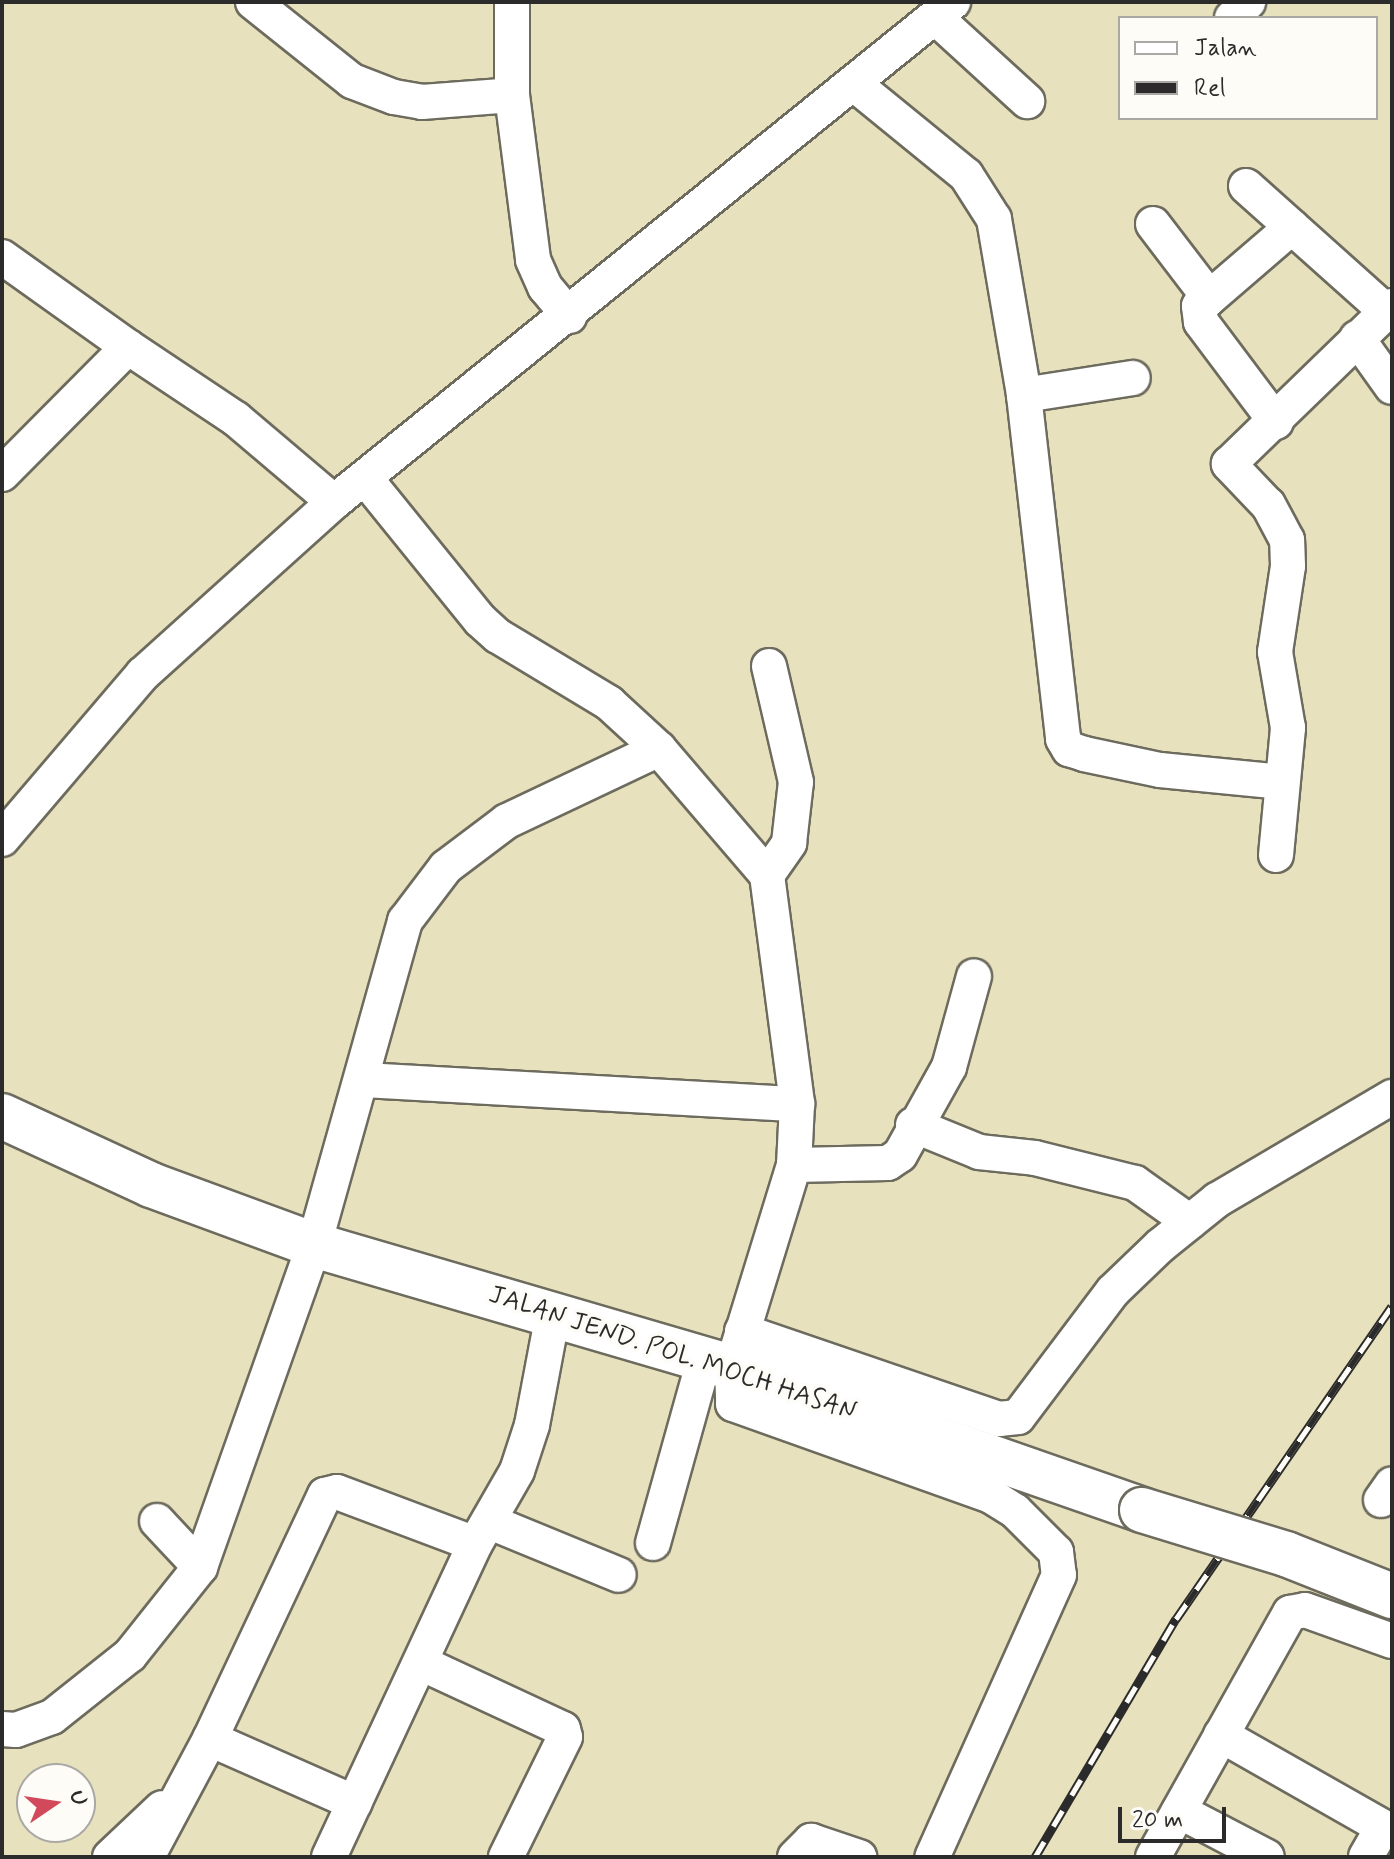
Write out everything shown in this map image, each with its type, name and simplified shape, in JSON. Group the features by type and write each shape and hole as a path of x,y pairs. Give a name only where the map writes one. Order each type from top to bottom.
{"main road":[{"name":"JALAN JEND. POL. MOCH HASAN","path":"2,1116 151,1185 314,1245 553,1314 726,1353 1142,1510 1286,1554 1392,1596"}],"street":[{"path":"253,2 352,81 394,97 422,102 512,95"},
{"path":"512,2 512,95 533,260 545,287 569,316"},
{"path":"2,839 143,674 334,502 569,316 944,9 1027,101"},
{"path":"853,83 966,175 982,194 994,219 1024,395 1063,739 1069,749 1160,770 1282,782"},
{"path":"1246,186 1389,308 1276,422 1229,464 1268,505 1287,540 1288,566 1275,652 1288,728 1276,855"},
{"path":"1153,224 1195,276 1207,300"},
{"path":"1276,422 1201,322 1199,306 1292,227"},
{"path":"2,257 236,419 334,502"},
{"path":"1357,338 1392,387"},
{"path":"2,474 128,347"},
{"path":"1024,395 1133,378"},
{"path":"365,478 498,636 556,666 609,703 659,749 767,875 797,1104 794,1165 653,1543"},
{"path":"767,875 789,843 796,782 769,666"},
{"path":"2,1729 16,1730 52,1717 130,1655 200,1567 314,1245 363,1080 405,921 446,867 507,821 659,749"},
{"path":"794,1165 888,1163 900,1155 913,1125 949,1067 974,976"},
{"path":"363,1080 797,1104"},
{"path":"726,1353 999,1419 1018,1417 1113,1291 1190,1222 1217,1200 1392,1097"},
{"path":"913,1125 979,1152 1035,1158 1135,1183 1190,1222"},
{"path":"329,1857 483,1533 517,1471 532,1425 553,1314"},
{"path":"726,1353 736,1407 991,1496 1015,1511 1056,1552 1059,1575 932,1857"},
{"path":"147,1857 210,1739 325,1495 337,1492 619,1575"},
{"path":"157,1521 200,1567"},
{"path":"1153,1857 1290,1613 1305,1610 1392,1641"},
{"path":"423,1664 563,1729 565,1737 506,1857"},
{"path":"1221,1735 1388,1830 1366,1857"},
{"path":"210,1739 355,1803"},
{"path":"110,1857 179,1792"},
{"path":"1179,1811 1221,1846 1267,1857"},
{"path":"795,1857 811,1841 859,1857"}],"railway":[{"path":"1035,1857 1176,1619 1392,1306"}]}
